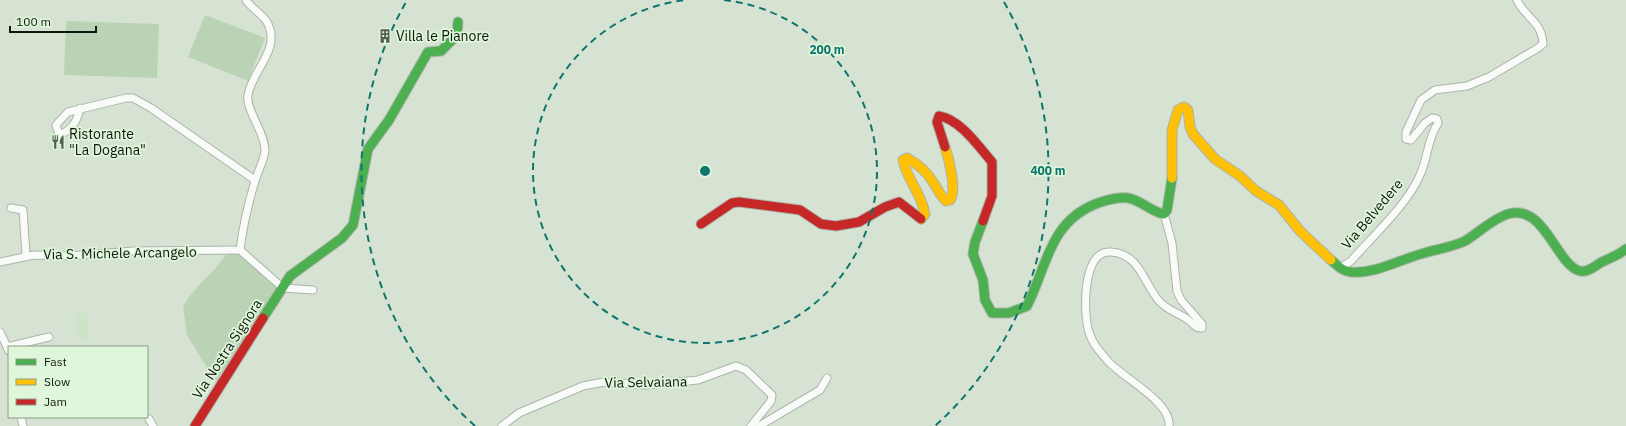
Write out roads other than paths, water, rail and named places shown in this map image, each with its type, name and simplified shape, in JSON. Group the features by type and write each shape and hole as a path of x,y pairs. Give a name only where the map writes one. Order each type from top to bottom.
{"street":[{"path":"246,0 266,21 272,34 271,46 261,68 252,82 247,97 262,134 265,150 259,174 255,180 246,212 240,250 283,288 313,290"},
{"name":"Via Belvedere","path":"1516,0 1520,7 1532,17 1540,29 1542,44 1538,48 1489,77 1466,86 1435,90 1421,100 1406,132 1406,139 1411,140 1425,123 1432,118 1437,119 1438,123 1431,133 1421,175 1409,195 1351,261 1343,266 1342,270 1349,273 1361,272 1424,252 1451,247 1484,230 1502,216 1511,213 1522,214 1542,227 1553,239 1571,265 1580,271 1587,271 1620,255 1626,249"},
{"name":"Via Nostra Signora","path":"195,426 290,276 342,238 353,225 368,149 389,120 428,52 441,51 457,35 458,22"},
{"path":"80,108 114,100 133,98 151,108 255,180"},
{"path":"1169,426 1170,421 1165,411 1152,397 1110,364 1098,349 1089,333 1085,316 1088,276 1096,257 1102,253 1110,252 1122,254 1132,260 1139,267 1160,301 1187,319 1196,327 1202,328 1202,324 1181,300 1177,291 1172,243 1164,214 1167,210 1173,174 1172,130 1178,110 1184,107 1188,110 1190,127 1215,159 1240,176 1256,191 1279,205 1300,231 1342,270"},
{"path":"701,224 732,203 739,202 800,210 807,212 820,223 832,225 850,224 862,221 890,203 899,202 909,210 914,217 922,219 925,214 924,205 915,189 903,160 907,158 929,175 941,198 946,201 950,200 952,197 951,170 945,143 937,122 939,116 945,117 966,132 992,162 992,196 975,242 973,254 982,280 985,300 992,313 1009,314 1027,306 1044,259 1052,244 1064,227 1086,208 1124,197 1136,199 1159,214 1164,214"},
{"path":"11,208 23,210 26,255"},
{"name":"Via S. Michele Arcangelo","path":"0,262 26,255 69,256 134,251 240,250"},
{"path":"0,332 8,349"},
{"path":"18,346 49,337"},
{"name":"Via Selvaiana","path":"502,426 519,413 583,386 604,382 646,385 698,380 736,366 746,370 772,395 772,400 751,426"},
{"path":"759,426 820,390 827,378"}],"place":[{"name":"Villa le Pianore","path":"385,36"},
{"name":"Ristorante \"La Dogana\"","path":"58,142"}]}
